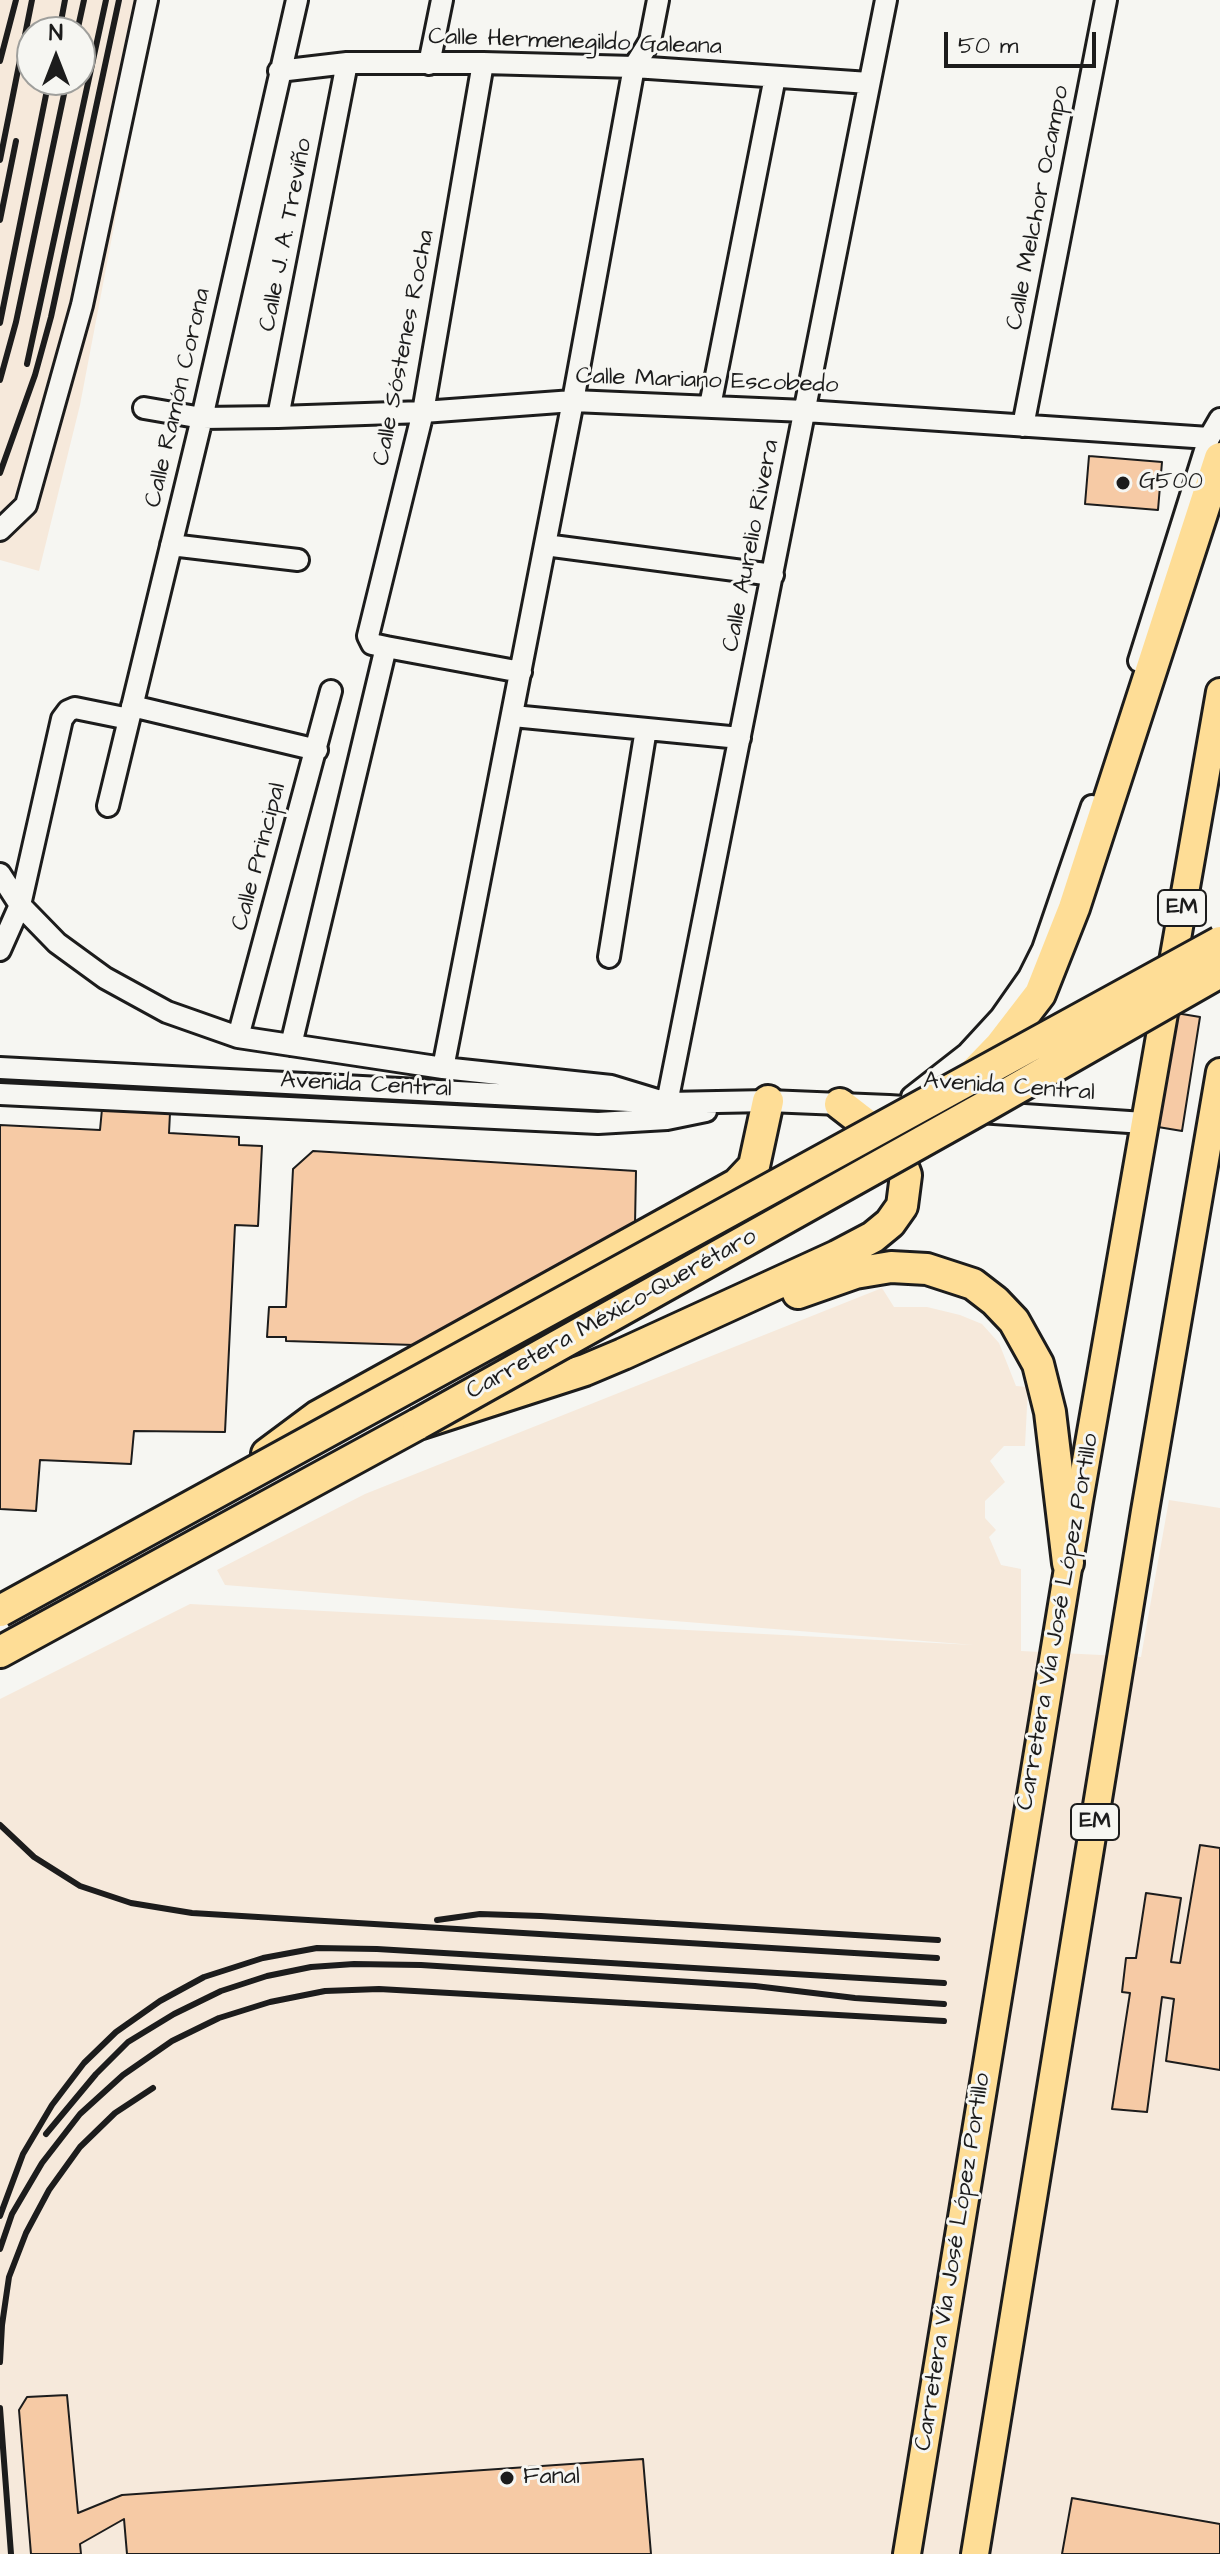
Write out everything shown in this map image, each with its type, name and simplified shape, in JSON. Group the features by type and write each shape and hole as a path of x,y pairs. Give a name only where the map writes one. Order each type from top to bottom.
{"highway":[{"path":"964,1084 1000,1046 1040,994 1074,908 1183,571 1214,448"},
{"name":"Carretera México-Querétaro","path":"0,1611 1220,942"},
{"name":"Carretera México-Querétaro","path":"0,1652 418,1424 1220,972"},
{"path":"225,1485 318,1416 737,1184 754,1166 768,1101"},
{"path":"418,1424 585,1370 873,1237 890,1223 902,1206 906,1175 898,1154 880,1135 840,1104"},
{"path":"623,1354 855,1273 891,1267 927,1269 973,1284 1014,1321 1038,1364 1050,1412 1068,1563"}],"main road":[{"name":"Carretera Vía José López Portillo","path":"907,2554 1068,1563 1220,692"},
{"name":"EM","path":"975,2554 1143,1525 1219,1084"}],"street":[{"path":"0,530 26,505 82,305 147,0"},
{"name":"Calle Ramón Corona","path":"108,806 202,418 297,0"},
{"path":"429,64 442,0"},
{"path":"443,1068 513,716 634,67 650,41 658,0"},
{"name":"Calle Aurelio Rivera","path":"667,1103 886,0"},
{"name":"Calle Melchor Ocampo","path":"1023,426 1106,0"},
{"name":"Calle Hermenegildo Galeana","path":"279,71 347,63 483,63 634,67 869,83"},
{"name":"Calle J. A. Treviño","path":"278,417 347,63"},
{"name":"Calle Sóstenes Rocha","path":"291,1045 423,412 483,63"},
{"path":"710,406 775,77"},
{"name":"Calle Mariano Escobedo","path":"144,408 202,418 423,412 573,401 710,406 1023,426 1214,448"},
{"path":"889,1106 911,1098 967,1054 1001,1017 1029,977 1043,949 1214,448 1220,419"},
{"path":"171,545 298,560"},
{"path":"545,545 773,575"},
{"path":"377,643 521,672"},
{"name":"Calle Principal","path":"238,1037 331,691"},
{"path":"0,950 20,905 62,719 68,711 75,708 131,712 317,750"},
{"path":"513,716 740,738"},
{"path":"609,957 646,729"},
{"path":"0,874 20,905 57,943 105,978 167,1012 238,1037 443,1068 611,1086 667,1103"},
{"name":"Avenida Central","path":"2,1068 667,1103 768,1101 889,1106 1144,1123"},
{"name":"Avenida Central","path":"1,1094 598,1123 698,1114 728,1102"}],"shaded area":[{"path":"0,0 157,0 80,405 39,571 0,560"},
{"path":"882,1288 894,1307 927,1307 982,1324 999,1343 1016,1386 1028,1387 1025,1446 1004,1446 990,1461 1005,1482 985,1501 985,1518 996,1530 989,1537 1001,1565 1021,1569 1021,1651 1141,1657 1169,1500 1220,1508 1220,2554 0,2554 0,1699 190,1604 974,1645 225,1585 217,1570 365,1494"}],"building":[{"name":"G500","path":"1089,456 1162,462 1158,510 1085,504"},
{"path":"1176,1013 1200,1017 1182,1131 1158,1127"},
{"path":"102,1109 170,1113 169,1133 239,1137 239,1145 262,1146 258,1226 235,1225 225,1432 134,1431 131,1464 40,1460 36,1511 0,1509 0,1125 100,1130"},
{"path":"313,1151 636,1171 635,1225 414,1345 286,1341 286,1337 267,1337 269,1307 286,1307 293,1169"},
{"path":"1200,1845 1220,1848 1220,2070 1166,2061 1174,1999 1162,1997 1147,2112 1112,2109 1130,1993 1122,1992 1126,1958 1136,1958 1146,1893 1181,1898 1171,1962 1180,1963"},
{"name":"Fanal","path":"67,2395 78,2513 122,2495 643,2459 651,2554 127,2554 124,2519 80,2544 81,2554 31,2554 19,2410 27,2397"},
{"path":"1072,2498 1220,2524 1220,2554 1062,2554"}],"railway":[{"path":"0,61 16,0"},
{"path":"0,160 32,0"},
{"path":"62,16 65,0"},
{"path":"80,16 84,0"},
{"path":"27,364 106,0"},
{"path":"0,473 35,375 51,317 119,0"},
{"path":"0,323 46,96"},
{"path":"0,380 16,322 64,96"},
{"path":"0,220 16,141"},
{"path":"0,1825 34,1857 80,1886 131,1903 192,1913 937,1958"},
{"path":"437,1920 480,1914 541,1916 938,1940"},
{"path":"0,2216 23,2154 52,2105 84,2063 116,2032 160,2001 204,1977 263,1958 317,1948 377,1949 944,1983"},
{"path":"46,2134 96,2074 128,2042 174,2014 221,1991 267,1976 311,1967 421,1965 755,1986 855,1998 944,2004"},
{"path":"0,2249 12,2214 42,2163 80,2114 123,2075 172,2041 219,2018 270,2002 325,1991 379,1989 944,2021"},
{"path":"0,2362 9,2277 26,2233 49,2190 80,2147 115,2113 153,2088"},
{"path":"0,2408 11,2554"}],"place":[{"name":"G500","path":"1123,483"},
{"name":"Fanal","path":"507,2478"}]}
